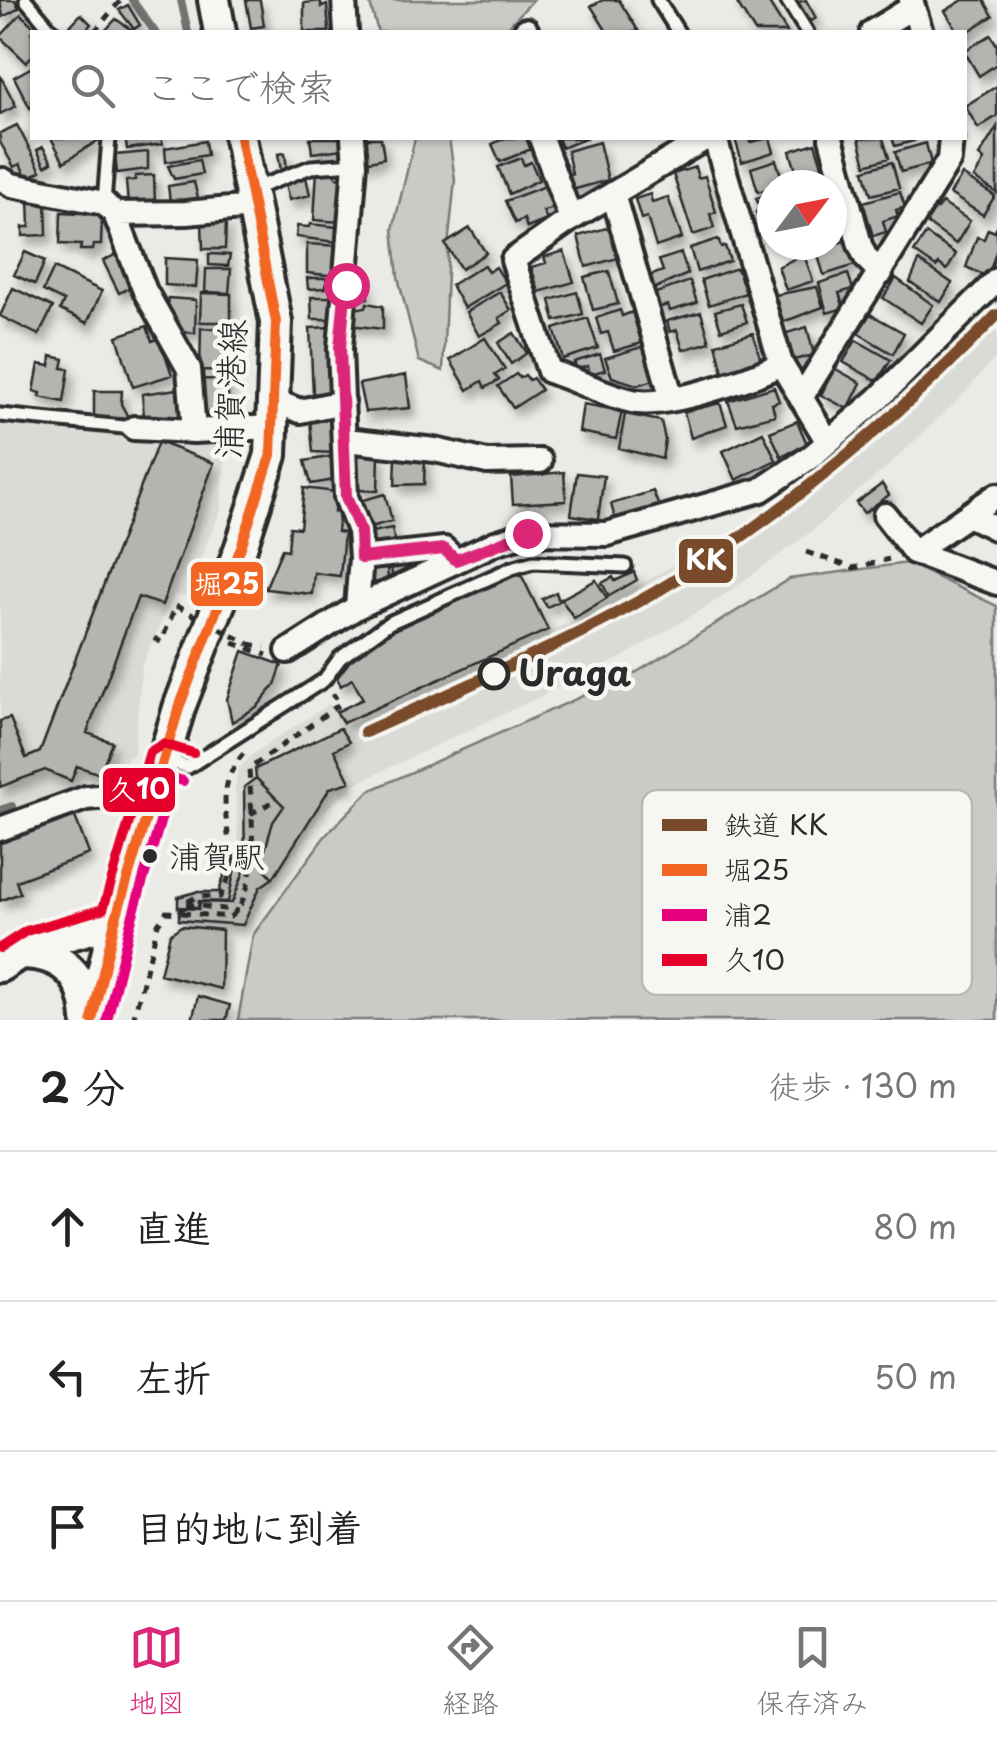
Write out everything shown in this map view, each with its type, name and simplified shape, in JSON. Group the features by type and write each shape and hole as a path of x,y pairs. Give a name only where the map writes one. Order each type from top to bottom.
{"main road":[{"path":"214,0 220,30"},
{"name":"浦賀港線","path":"90,1020 180,705 271,455 276,322 240,140"},
{"path":"9,959 44,941 116,921"},
{"path":"9,959 40,953 68,967 80,982 90,1020"}],"street":[{"path":"344,0 346,30"},
{"path":"875,30 912,4 920,30"},
{"path":"353,140 355,164 340,348 346,497 360,530 357,607"},
{"path":"542,140 570,220"},
{"path":"703,140 570,220 513,260 550,371 638,402 672,399 780,364"},
{"path":"716,140 780,364 828,442"},
{"path":"832,140 860,245 881,273"},
{"path":"800,398 949,160 951,140"},
{"path":"1,177 12,185 110,208 186,213 251,199"},
{"path":"612,194 672,399"},
{"path":"110,208 145,291 188,369 194,431"},
{"path":"288,652 357,607 456,560 527,533 606,534 761,490 828,442 878,399 997,280"},
{"path":"134,428 194,431 343,402"},
{"path":"346,440 435,450 487,462 540,461"},
{"path":"914,552 997,494"},
{"path":"886,515 914,552 997,583"},
{"path":"968,515 997,529"},
{"path":"361,558 444,549 456,560"},
{"path":"0,828 86,798 153,792"}],"lane":[{"path":"26,0 52,30"},
{"path":"658,0 677,30"},
{"path":"787,0 806,30"},
{"path":"109,140 110,208"},
{"path":"251,199 312,167 355,164"},
{"path":"0,415 134,428"},
{"path":"163,759 188,767 324,680 340,658 389,623 512,568 534,562 626,566"}],"path":[{"path":"96,30 120,0"},
{"path":"806,552 854,568 914,552"},
{"path":"154,638 161,642 176,606 249,644"},
{"path":"234,642 274,658 288,652"},
{"path":"133,1020 153,934 166,912 230,918 238,911 252,872 249,769 340,704 324,680"},
{"path":"318,704 333,694"},
{"path":"183,904 198,896 220,897 225,886 229,876 225,788 231,768 247,751"},
{"path":"250,814 278,799"},
{"path":"183,904 238,911"},
{"path":"182,913 183,904"}],"shaded area":[{"path":"369,0 533,0 505,30 377,30"},
{"path":"415,140 449,140 455,180 443,371 419,361 398,277 393,229"},
{"path":"997,300 997,356 961,397 888,466 808,534 716,601 621,658 357,783 321,814 246,928 179,920 179,908 199,909 200,902 230,902 240,869 235,789 238,769 253,754 329,704 345,727 424,691 599,608 727,534 783,496 856,435"},
{"path":"0,426 227,437 221,510 184,597 174,594 142,665 134,753 124,762 124,785 0,818"},
{"path":"907,563 997,606 997,1020 238,1020 253,935 325,836 369,791 637,672 789,579"}],"building":[{"path":"0,0 15,0 19,8 3,17"},
{"path":"246,0 260,0 264,26 251,28"},
{"path":"603,0 619,0 638,30 606,30 591,6"},
{"path":"735,0 767,0 786,30 754,30"},
{"path":"806,0 816,18 810,22 798,2"},
{"path":"963,0 984,0 993,16 967,32 957,30 945,11"},
{"path":"321,1 321,7 327,5 329,30 304,30 304,3"},
{"path":"128,5 140,25 134,29 119,10"},
{"path":"21,14 37,30 30,30 30,58 26,62 0,37"},
{"path":"81,14 91,24 86,30 70,26"},
{"path":"116,19 131,30 106,30"},
{"path":"991,35 997,45 997,64 979,76 967,49"},
{"path":"30,68 30,108 14,77"},
{"path":"0,75 16,106 0,114"},
{"path":"997,86 997,116 978,128 967,105"},
{"path":"17,125 41,171 27,178 20,164 14,167 0,142 0,133"},
{"path":"997,127 997,193 974,178 984,160 979,156"},
{"path":"52,140 99,140 64,162"},
{"path":"125,140 162,140 163,144 127,149"},
{"path":"310,140 341,140 343,149 312,153"},
{"path":"360,140 381,140 384,158 365,162"},
{"path":"527,140 531,149 500,162 492,144"},
{"path":"559,140 582,140 562,148"},
{"path":"735,140 771,140 774,152 742,162"},
{"path":"860,140 884,140 889,158 866,165"},
{"path":"893,140 914,141 895,146"},
{"path":"205,141 207,155 166,162 165,148"},
{"path":"599,142 608,180 572,190 566,175 572,174 567,151"},
{"path":"815,143 823,169 796,170 790,151"},
{"path":"926,143 931,164 901,172 895,152"},
{"path":"43,147 52,162 45,166 37,150"},
{"path":"148,152 148,169 117,173 115,155"},
{"path":"285,153 287,169 281,171 278,154"},
{"path":"521,158 524,165 531,162 539,180 509,194 498,167"},
{"path":"199,160 202,174 174,179 168,166"},
{"path":"776,160 779,170 757,170 757,189 751,168"},
{"path":"892,162 899,188 871,195 864,170"},
{"path":"695,167 698,178 705,176 716,212 710,214 714,228 693,235 673,174"},
{"path":"317,170 336,170 336,177 342,179 341,222 314,220"},
{"path":"154,175 155,204 128,205 126,181 135,180 135,176"},
{"path":"962,175 995,196 983,215 950,194"},
{"path":"306,177 310,195 289,200 284,181"},
{"path":"194,182 198,198 170,202 168,186"},
{"path":"545,186 555,208 543,211 547,220 527,228 524,219 515,223 505,201"},
{"path":"900,192 905,207 896,210 898,216 883,221 886,232 873,236 863,202"},
{"path":"650,194 652,202 668,197 682,238 656,247 647,217 641,219 635,199"},
{"path":"29,197 46,197 47,235 23,236 23,227 30,227"},
{"path":"942,203 970,221 956,244 925,222 934,207 937,209"},
{"path":"61,212 102,214 101,245 94,245 93,250 80,250 81,245 60,244"},
{"path":"202,221 226,221 225,249 203,249"},
{"path":"297,226 346,228 345,243 296,237"},
{"path":"997,226 997,249 988,277 966,267 977,237 984,239 988,229 995,232"},
{"path":"610,227 618,258 586,267 578,236"},
{"path":"470,228 486,253 461,269 445,244"},
{"path":"926,234 956,254 947,270 914,252"},
{"path":"718,239 730,261 697,272 690,248"},
{"path":"847,240 855,265 824,275 819,260 847,260"},
{"path":"307,244 341,246 338,276 307,273"},
{"path":"564,251 574,282 539,292 531,267 546,263 544,257"},
{"path":"25,252 45,261 35,284 14,275"},
{"path":"121,252 137,284 119,293 103,261"},
{"path":"681,253 688,274 653,289 649,276 663,271 659,260"},
{"path":"209,254 230,255 228,266 209,265"},
{"path":"165,258 198,260 196,287 165,285"},
{"path":"792,260 806,260 813,281 786,290 778,267"},
{"path":"919,261 952,283 941,302 910,282"},
{"path":"484,265 488,272 496,267 506,283 464,308 451,285"},
{"path":"54,268 102,291 87,323 60,310 64,301 43,291"},
{"path":"737,268 746,293 709,305 701,280"},
{"path":"206,269 231,269 229,293 205,292"},
{"path":"609,271 618,304 593,310 584,277"},
{"path":"364,272 368,298 356,300 352,274"},
{"path":"848,274 853,289 839,293 844,308 827,313 819,283"},
{"path":"307,278 327,278 326,288 308,289"},
{"path":"896,278 933,305 921,323 883,298"},
{"path":"690,281 697,303 670,311 668,305 657,308 653,294"},
{"path":"817,287 823,307 783,322 775,295"},
{"path":"13,288 53,307 39,335 0,316"},
{"path":"500,292 511,310 499,318 502,323 479,336 466,312"},
{"path":"577,292 583,314 555,321 550,300"},
{"path":"201,293 231,294 231,322 200,322"},
{"path":"311,297 334,297 334,319 312,319"},
{"path":"168,298 196,300 195,333 179,332 178,324 173,324 174,315 167,313"},
{"path":"367,303 383,306 383,329 350,325 352,309 366,307"},
{"path":"741,304 747,322 721,330 715,311"},
{"path":"620,310 622,316 632,312 642,343 614,351 608,332 601,334 596,318"},
{"path":"701,312 710,342 683,350 677,330 670,332 667,321"},
{"path":"870,314 904,333 893,354 858,333"},
{"path":"588,318 598,348 563,359 554,329"},
{"path":"147,326 152,341 160,338 172,375 133,387 117,336"},
{"path":"332,327 333,393 313,394 310,328"},
{"path":"807,327 814,355 790,361 783,334"},
{"path":"201,328 230,329 229,371 200,370"},
{"path":"514,333 527,353 511,364 498,343"},
{"path":"753,333 761,361 723,372 716,344"},
{"path":"485,338 505,369 495,375 499,380 485,388 482,381 468,390 450,360"},
{"path":"856,340 891,360 877,381 843,362"},
{"path":"645,346 655,380 637,385 612,377 605,358"},
{"path":"600,354 605,370 590,374 588,366 577,369 574,362"},
{"path":"51,356 64,359 62,368 69,369 64,402 40,397 41,393 34,391 39,364 50,366"},
{"path":"834,368 861,383 848,409 821,395"},
{"path":"516,374 533,378 541,390 513,408 498,386"},
{"path":"406,375 410,408 365,412 359,384"},
{"path":"201,379 228,380 228,416 201,415"},
{"path":"774,387 779,401 772,404 775,415 737,425 728,401"},
{"path":"177,389 180,416 156,420 155,415 144,417 142,394"},
{"path":"94,391 122,391 121,404 130,421 94,419"},
{"path":"720,403 727,425 691,438 684,412"},
{"path":"583,404 622,411 616,439 579,432"},
{"path":"324,414 334,414 334,453 313,452 310,420 323,419"},
{"path":"625,414 661,421 665,440 662,459 619,448"},
{"path":"797,421 807,444 781,456 770,432"},
{"path":"763,432 776,460 736,480 723,451"},
{"path":"158,442 214,463 162,605 138,597 87,733 112,742 100,774 77,766 71,781 45,770 0,787 0,721 10,718 26,758 40,752"},
{"path":"357,453 379,454 378,491 356,490"},
{"path":"335,456 340,479 311,484 305,461"},
{"path":"396,457 425,458 424,484 395,485"},
{"path":"564,472 566,501 513,504 511,477"},
{"path":"577,473 604,476 598,519 571,515"},
{"path":"882,484 889,495 864,513 856,503"},
{"path":"304,488 336,492 337,532 344,533 340,576 314,573 312,594 265,589 282,549 288,550 290,527 300,528"},
{"path":"653,491 659,507 616,522 611,504"},
{"path":"385,494 392,521 367,528 359,501"},
{"path":"392,528 396,548 370,552 367,533"},
{"path":"390,559 437,560 392,576"},
{"path":"367,563 387,563 388,581 368,583"},
{"path":"520,572 548,630 343,723 336,712 363,699 352,679 341,686 337,678 352,658 361,653 357,647"},
{"path":"634,572 637,580 609,596 602,583"},
{"path":"596,580 607,598 574,618 561,599"},
{"path":"556,592 559,601 547,607 542,599"},
{"path":"243,651 282,665 275,685 258,706 232,722 227,699"},
{"path":"340,728 349,742 334,750 350,782 330,788 273,878 261,864 273,822 284,806 256,778 255,769"},
{"path":"256,778 284,806 273,822 261,864 273,878 260,887 243,925 179,920 179,908 199,909 200,902 232,903 245,869 244,787"},
{"path":"74,814 89,854 16,881 20,893 0,901 0,840"},
{"path":"226,847 233,847 235,868 228,902 199,901 198,908 178,907 178,897 219,892 227,866"},
{"path":"181,926 222,930 221,989 160,974 170,934"},
{"path":"198,996 230,1005 226,1020 192,1020"}],"waterway":[{"path":"132,0 154,30"},
{"path":"181,0 188,30"},
{"path":"0,810 12,806"}],"rail line":[{"name":"KK","path":"365,732 583,631 701,564 835,466 918,393 997,315"}],"transit line":[{"name":"堀25","path":"92,1020 115,921 180,705 241,547 271,455 276,322 240,140"},
{"name":"久10","path":"0,948 26,931 103,909 150,752 163,744 193,753"},
{"name":"浦2","path":"107,1020 173,778 183,781"}],"place":[{"name":"Uraga","path":"494,674"},
{"name":"浦賀駅","path":"150,856"}],"route":[{"path":"346,285 340,348 348,472 346,497 360,530 361,558 444,549 456,560 527,533"}]}
